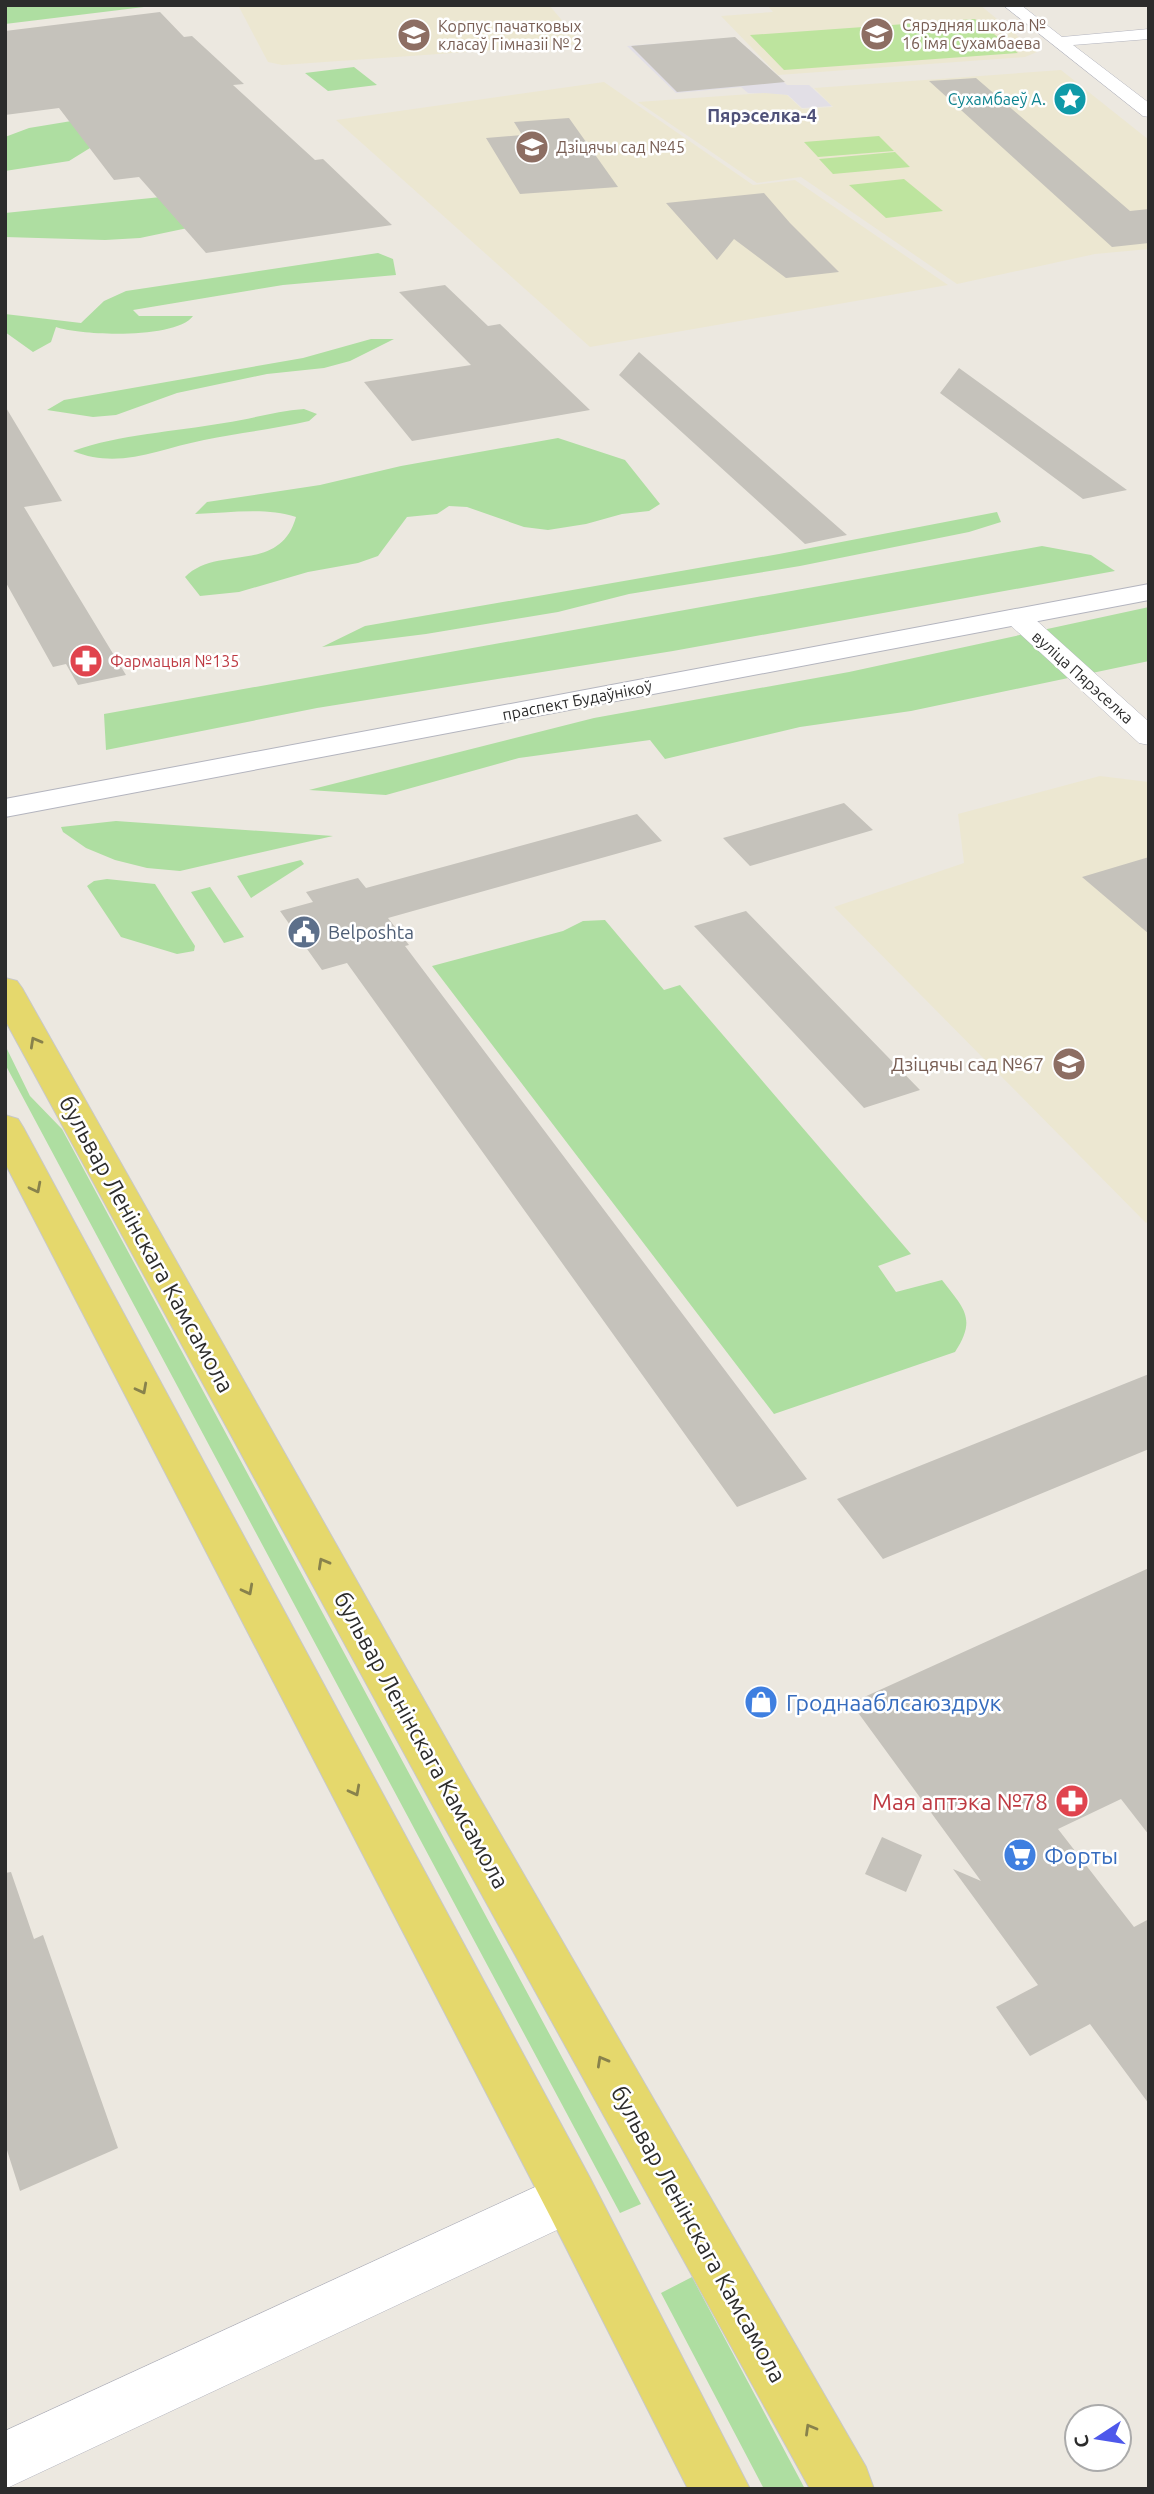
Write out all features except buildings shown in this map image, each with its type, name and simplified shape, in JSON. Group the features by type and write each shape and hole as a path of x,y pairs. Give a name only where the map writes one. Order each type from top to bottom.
{"main road":[{"name":"бульвар Ленінскага Камсамола","path":"5,988 451,1793 844,2489"},
{"path":"5,1127 570,2197 720,2489"}],"street":[{"path":"1010,5 1149,112"},
{"path":"1058,42 1149,34"},
{"name":"праспект Будаўнікоў","path":"5,808 1149,592"},
{"name":"вуліца Пярэселка","path":"1017,617 1149,737"},
{"path":"5,2461 570,2197"}],"shaded area":[{"name":"Корпус пачатковых класаў Гімназіі № 2","path":"238,5 549,5 582,44 282,65 268,62"},
{"name":"Сярэдняя школа № 16 імя Сухамбаева","path":"767,5 980,5 1037,52 1025,57 778,75 721,16 773,12"},
{"path":"706,40 718,51 749,49 787,85 809,85 832,106 802,108 788,95 748,93 741,87 676,93 627,46"},
{"path":"1061,70 1149,140 1149,249 1095,254 957,284 801,177 757,183 638,102 765,93 787,95 802,109 833,107 814,88"},
{"path":"604,82 753,185 795,180 948,285 590,347 336,120"},
{"name":"Дзіцячы сад №67","path":"1100,776 1149,782 1149,1221 1146,1223 834,907 964,863 958,814"}],"green space":[{"path":"5,5 143,5 144,7 5,24"},
{"path":"975,19 1018,53 784,70 750,35"},
{"path":"354,67 377,85 328,91 305,73"},
{"path":"114,114 108,145 90,148 69,161 5,171 5,137 29,128"},
{"path":"879,136 894,151 818,157 804,142"},
{"path":"895,152 910,167 833,174 819,159"},
{"path":"904,179 943,211 886,218 849,185"},
{"path":"161,197 202,225 140,238 105,240 5,237 5,213"},
{"path":"378,253 393,259 396,275 283,285 133,310 139,316 193,316 168,329 107,334 56,327 51,342 33,352 5,332 5,314 81,323 104,301 126,291"},
{"path":"371,339 394,339 350,361 324,368 267,374 177,393 116,415 93,417 47,410 64,400 303,358"},
{"path":"304,409 317,414 309,421 204,440 138,456 106,459 73,451 128,437"},
{"path":"558,438 625,460 660,504 649,511 548,530 524,527 467,507 449,506 437,514 407,517 378,556 358,563 308,572 239,592 200,596 185,577 198,567 262,553 276,546 288,535 296,517 259,511 195,514 207,502 320,485 401,466"},
{"path":"997,512 1001,522 969,532 800,566 629,594 558,612 426,634 322,647 365,626 779,554"},
{"path":"1042,546 1091,555 1115,571 673,651 317,708 106,750 104,714"},
{"path":"1149,607 1149,661 911,711 800,727 665,759 650,740 519,758 386,795 309,790 594,718 849,672"},
{"path":"116,821 333,836 180,871 147,868 115,860 86,848 63,832 61,827"},
{"path":"301,860 304,864 251,898 237,876"},
{"path":"107,879 155,884 195,946 194,951 177,954 121,937 87,886 94,881"},
{"path":"210,887 244,937 224,943 191,892"},
{"path":"605,920 664,990 680,985 911,1254 878,1266 896,1292 942,1280 965,1314 965,1330 955,1352 774,1414 432,966 563,931 583,921"},
{"path":"5,1045 30,1096 62,1129 641,2204 620,2213 5,1064"},
{"path":"692,2277 805,2489 764,2489 661,2293"}],"place":[{"name":"Сярэдняя школа № 16 імя Сухамбаева","path":"877,34"},
{"name":"Корпус пачатковых класаў Гімназіі № 2","path":"414,35"},
{"name":"Сухамбаеў А.","path":"1070,99"},
{"name":"Дзіцячы сад №45","path":"532,147"},
{"name":"Фармацыя №135","path":"86,661"},
{"name":"Belposhta","path":"304,932"},
{"name":"Дзіцячы сад №67","path":"1069,1064"},
{"name":"Гроднааблсаюздрук","path":"761,1702"},
{"name":"Мая аптэка №78","path":"1072,1801"},
{"name":"Форты","path":"1020,1855"}],"district":[{"name":"Пярэселка-4","path":"762,115"}]}
